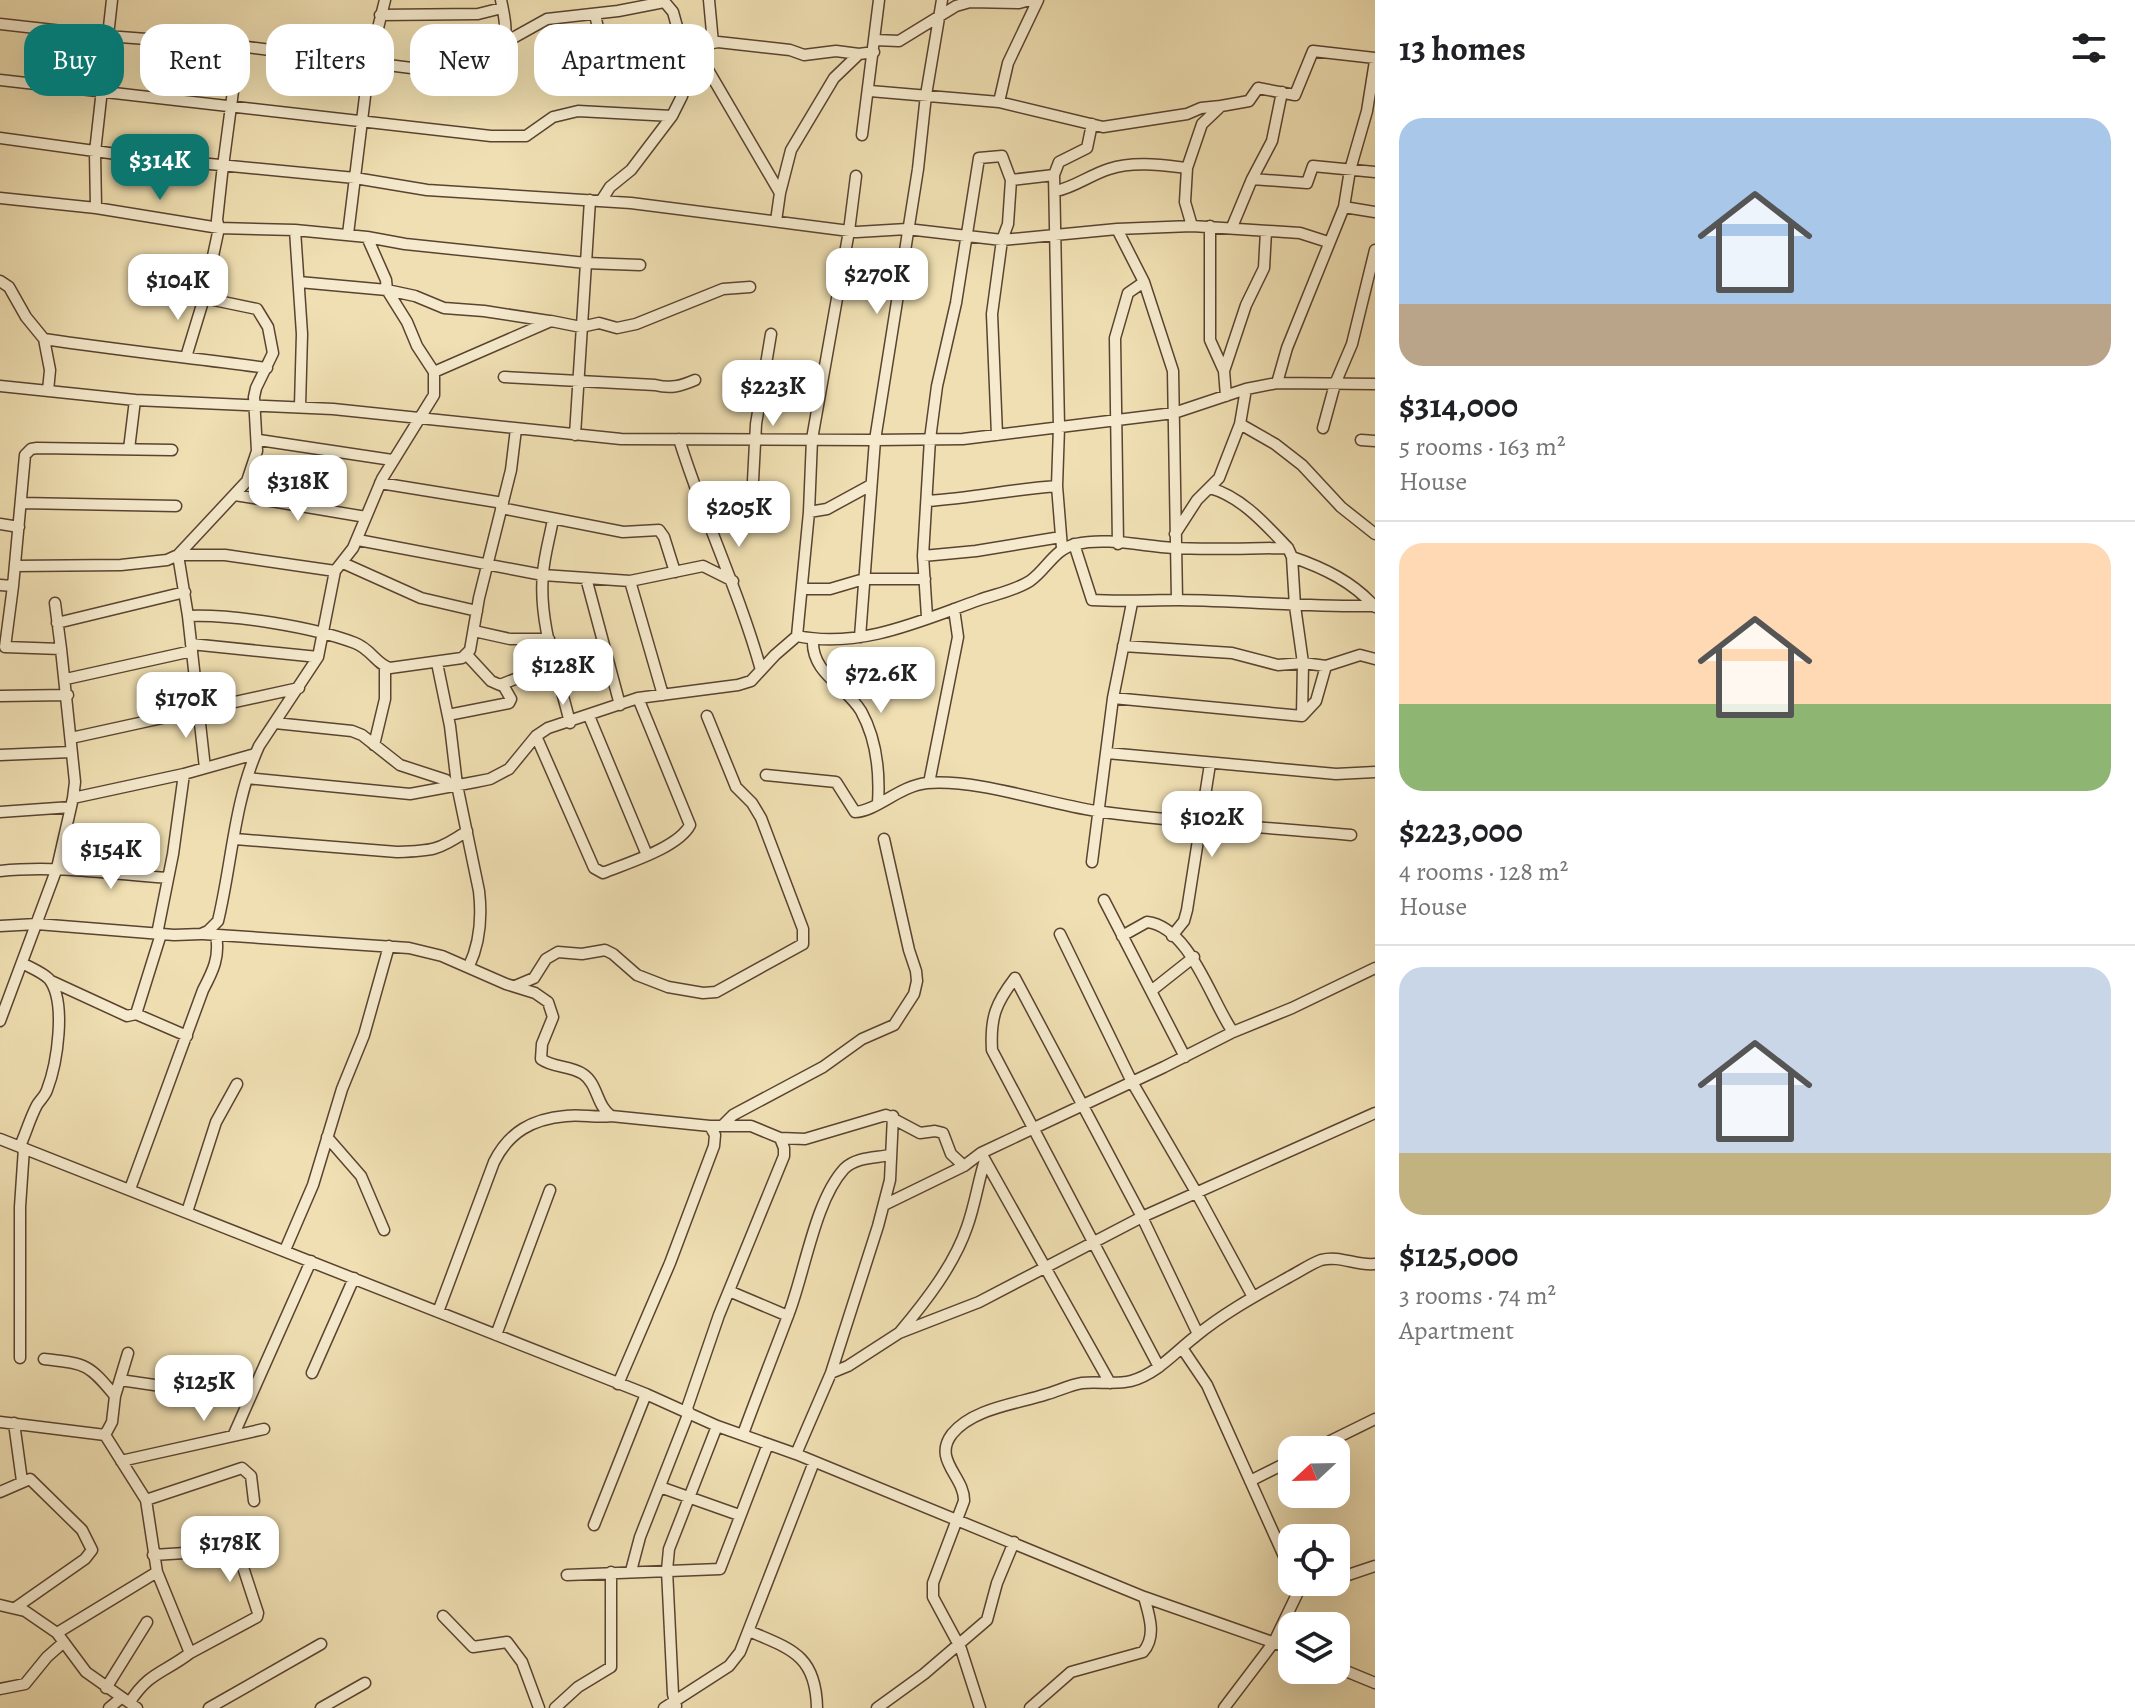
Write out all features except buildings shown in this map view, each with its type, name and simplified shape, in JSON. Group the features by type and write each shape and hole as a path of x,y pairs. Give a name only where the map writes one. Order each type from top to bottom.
{"street":[{"path":"109,24 112,0"},
{"path":"378,24 385,0"},
{"path":"709,0 711,24"},
{"path":"862,135 870,91 879,0"},
{"path":"860,637 875,440 942,0"},
{"path":"875,40 899,41 956,6 970,2 1019,3 1030,0"},
{"path":"999,102 1008,63 1038,0"},
{"path":"518,35 547,19 595,14 663,1 673,12 676,24"},
{"path":"380,15 478,14 502,4 506,24"},
{"path":"595,14 597,24"},
{"path":"0,24 24,27"},
{"path":"714,43 775,48 804,55 836,51 874,52"},
{"path":"870,91 999,102 1103,127 1249,101 1258,88 1295,95 1313,51 1375,60 1367,111 1350,170 1344,207 1287,348 1277,383"},
{"path":"776,221 791,150 834,78 859,54"},
{"path":"0,80 24,83"},
{"path":"714,80 780,193"},
{"path":"1232,227 1272,141 1282,92"},
{"path":"124,95 517,137 537,130 553,117 578,111 672,116"},
{"path":"96,208 95,152 102,96"},
{"path":"186,357 204,298 219,228 217,220 233,96"},
{"path":"348,234 366,96"},
{"path":"575,435 586,263 596,201 631,170 672,116 682,96"},
{"path":"1192,226 1185,202 1187,168 1202,124 1221,106"},
{"path":"797,636 813,640 860,637 909,625 1012,590 1029,582 1061,543 1057,486 1059,427 1054,175 1059,162 1087,148 1092,124"},
{"path":"0,138 95,152 355,178 427,190 596,201 849,231 907,229 1002,240 1117,229 1210,226 1300,233 1328,242"},
{"path":"927,617 923,556 930,439 937,386 952,325 979,158 1002,156 1011,180 1008,224 1002,240 992,314 997,435"},
{"path":"1056,191 1129,164 1187,168"},
{"path":"1252,179 1307,183 1313,166 1375,172"},
{"path":"1011,180 1054,175"},
{"path":"247,778 398,794 490,779 509,769 536,736 548,728 638,698 751,681 797,636 809,512 812,439 856,176"},
{"path":"0,198 96,208 219,228 348,234 405,244 586,263 640,265"},
{"path":"1344,207 1375,212"},
{"path":"1210,226 1210,340 1224,371 1226,396"},
{"path":"1117,229 1144,282 1173,371 1177,600"},
{"path":"295,230 302,334 300,406"},
{"path":"1224,371 1246,305 1264,268 1266,231"},
{"path":"201,934 218,921 247,778 255,754 318,657 339,567 358,540 392,460 434,395 434,372 387,290 386,280 367,237"},
{"path":"1323,428 1335,384 1352,344 1375,250"},
{"path":"0,281 9,287 26,317 44,339 50,370 48,391"},
{"path":"299,282 387,290 415,296 444,308 484,311 581,327 599,323 617,328 636,324 723,289 750,287"},
{"path":"1118,544 1115,338 1128,293 1144,282"},
{"path":"178,555 247,481 259,440 256,388 273,353 264,317 257,309 204,298"},
{"path":"434,372 551,321"},
{"path":"751,519 755,439 771,334"},
{"path":"44,339 77,346 127,348 267,368"},
{"path":"504,377 665,387 678,387 695,380"},
{"path":"0,386 135,400 300,406 621,439 875,440 997,435 1174,413 1246,389 1277,383 1375,384"},
{"path":"1174,542 1192,506 1222,472 1240,424 1246,389"},
{"path":"129,449 135,400"},
{"path":"1240,424 1275,444 1302,465 1341,507 1375,534"},
{"path":"467,655 511,470 516,429"},
{"path":"679,439 693,485 747,619 761,670"},
{"path":"259,440 392,460"},
{"path":"1361,440 1375,441"},
{"path":"61,649 2,646 13,586 25,455 31,449 172,450"},
{"path":"380,483 623,532 659,530 663,533 675,572"},
{"path":"809,512 827,509 871,485"},
{"path":"928,501 1057,486"},
{"path":"1210,488 1239,502 1290,552 1325,569 1372,604"},
{"path":"235,495 366,517"},
{"path":"21,503 176,506"},
{"path":"553,519 543,575 549,639 570,723"},
{"path":"0,524 19,527"},
{"path":"358,540 543,575 630,581 703,566 733,581"},
{"path":"923,556 1089,541 1118,544 1174,542 1290,552"},
{"path":"1074,544 1092,600 1132,603 1177,600 1295,606 1372,604"},
{"path":"1290,552 1303,663 1302,716"},
{"path":"178,555 200,709 205,768"},
{"path":"15,566 121,565 167,560 178,555 225,555 339,567 421,598 477,611"},
{"path":"586,578 620,705"},
{"path":"802,589 830,589 864,579 925,579"},
{"path":"630,581 663,695"},
{"path":"0,585 13,586"},
{"path":"1372,604 1375,588"},
{"path":"57,623 185,592"},
{"path":"0,1021 57,868 75,782 68,695 55,603"},
{"path":"1092,862 1113,698 1132,603"},
{"path":"929,783 958,637 954,609"},
{"path":"188,616 208,615 323,632 365,647 385,667 385,699 374,745"},
{"path":"474,631 510,639 549,639"},
{"path":"813,640 815,654 827,676 862,714 879,766 878,803"},
{"path":"1123,646 1232,653 1278,665 1303,663 1326,666 1360,655 1375,659"},
{"path":"66,679 192,647 318,657"},
{"path":"385,667 437,663 467,655"},
{"path":"467,655 491,681 503,685 555,663"},
{"path":"437,663 448,715 454,786 467,831 481,909 476,951 469,966"},
{"path":"1302,716 1316,701 1326,666"},
{"path":"448,715 509,703 511,699 503,685"},
{"path":"71,738 299,688"},
{"path":"0,696 68,695"},
{"path":"536,736 594,868 603,873 647,855 683,835 690,820 638,698"},
{"path":"1113,698 1302,716"},
{"path":"589,716 647,855"},
{"path":"514,987 534,978 546,959 558,952 582,954 605,950 637,975 668,987 716,992 803,944 803,929 758,811 736,787 707,716"},
{"path":"275,723 352,731 400,765 446,780 454,786"},
{"path":"0,755 71,752"},
{"path":"1107,753 1336,774 1375,772"},
{"path":"0,812 72,802 255,754"},
{"path":"1172,936 1184,921 1187,910 1210,764"},
{"path":"136,1014 159,934 184,774"},
{"path":"766,775 836,782 855,812 868,809 902,789 929,783 979,787 1098,811 1351,835"},
{"path":"235,839 423,852 442,848 467,831"},
{"path":"723,1125 733,1115 823,1067 862,1039 894,1025 914,994 916,971 884,839"},
{"path":"0,871 57,868 168,878"},
{"path":"1104,900 1185,1057"},
{"path":"1122,936 1147,922 1172,936 1194,957 1233,1032"},
{"path":"0,926 37,924 159,934 201,934 389,946 431,953 542,997 551,1008 553,1017 542,1044 541,1059 586,1076 594,1086 601,1106 611,1116"},
{"path":"1060,934 1132,1082 1253,1297"},
{"path":"130,1189 216,962 219,951 216,935"},
{"path":"285,1250 313,1185 342,1089 364,1035 389,946"},
{"path":"1151,991 1194,957"},
{"path":"22,963 51,981 127,1016 136,1014 187,1036"},
{"path":"884,1205 1032,1129 1233,1032 1375,968"},
{"path":"1159,1367 992,1050 994,1011 1015,978 1142,1217 1198,1334"},
{"path":"20,1358 22,1147 37,1104 48,1088 58,1043 58,1004 51,981"},
{"path":"187,1212 216,1122 237,1084"},
{"path":"831,1373 855,1362 899,1333 979,1302 1142,1217 1375,1113"},
{"path":"438,1312 503,1144 523,1128 545,1120 564,1116 611,1116 710,1126 751,1126 780,1138 805,1139 879,1115 893,1116 920,1133 943,1133 951,1154 964,1166"},
{"path":"796,1454 831,1373 884,1205 890,1180 893,1116"},
{"path":"618,1384 670,1263 714,1146 715,1135 710,1126"},
{"path":"327,1137 361,1176 384,1230"},
{"path":"631,1571 640,1537 729,1291 784,1156 780,1138"},
{"path":"0,1139 646,1394 717,1426 796,1454 1144,1597 1278,1644"},
{"path":"743,1434 835,1181 856,1160 890,1155"},
{"path":"983,1156 1110,1383"},
{"path":"899,1333 925,1300 967,1227 983,1156"},
{"path":"496,1335 550,1190"},
{"path":"980,1708 959,1646 933,1597 933,1583 964,1493 947,1465 946,1456 947,1443 962,1424 978,1415 1082,1383 1130,1381 1150,1374 1198,1334 1253,1297 1319,1261 1336,1257 1359,1264 1375,1264"},
{"path":"234,1434 311,1261"},
{"path":"312,1373 354,1278"},
{"path":"729,1291 788,1316"},
{"path":"1182,1348 1207,1385 1278,1543"},
{"path":"105,1435 114,1414 115,1396 128,1353"},
{"path":"44,1359 81,1363 115,1396"},
{"path":"120,1380 209,1393"},
{"path":"594,1525 646,1394"},
{"path":"1340,1436 1375,1419"},
{"path":"0,1422 105,1435"},
{"path":"14,1423 22,1481"},
{"path":"672,1706 667,1570 669,1549 717,1426"},
{"path":"121,1461 264,1429"},
{"path":"105,1435 146,1500 157,1572 190,1653"},
{"path":"567,1575 720,1569 768,1444"},
{"path":"672,1706 729,1666 740,1652 814,1462"},
{"path":"1250,1481 1278,1467"},
{"path":"146,1500 242,1468 251,1476 254,1501"},
{"path":"0,1492 30,1479 82,1530 92,1550 85,1559 15,1608"},
{"path":"660,1487 739,1515"},
{"path":"877,1708 959,1646 987,1620 997,1583 1014,1542"},
{"path":"109,1708 129,1703 151,1675 257,1617 239,1555 233,1550 153,1555"},
{"path":"1350,1574 1375,1566"},
{"path":"0,1689 25,1684 60,1638 157,1572"},
{"path":"555,1708 578,1687 611,1667 611,1572"},
{"path":"1224,1708 1274,1642 1294,1596"},
{"path":"1030,1708 1071,1672 1143,1652 1149,1645 1151,1623 1144,1597"},
{"path":"0,1605 25,1611 60,1638 86,1672 129,1703"},
{"path":"443,1616 473,1647 507,1642 522,1662 539,1708"},
{"path":"106,1688 147,1622"},
{"path":"749,1631 789,1648 803,1658 817,1708"},
{"path":"209,1708 321,1644"},
{"path":"1350,1673 1375,1683"},
{"path":"321,1708 365,1683"}]}
